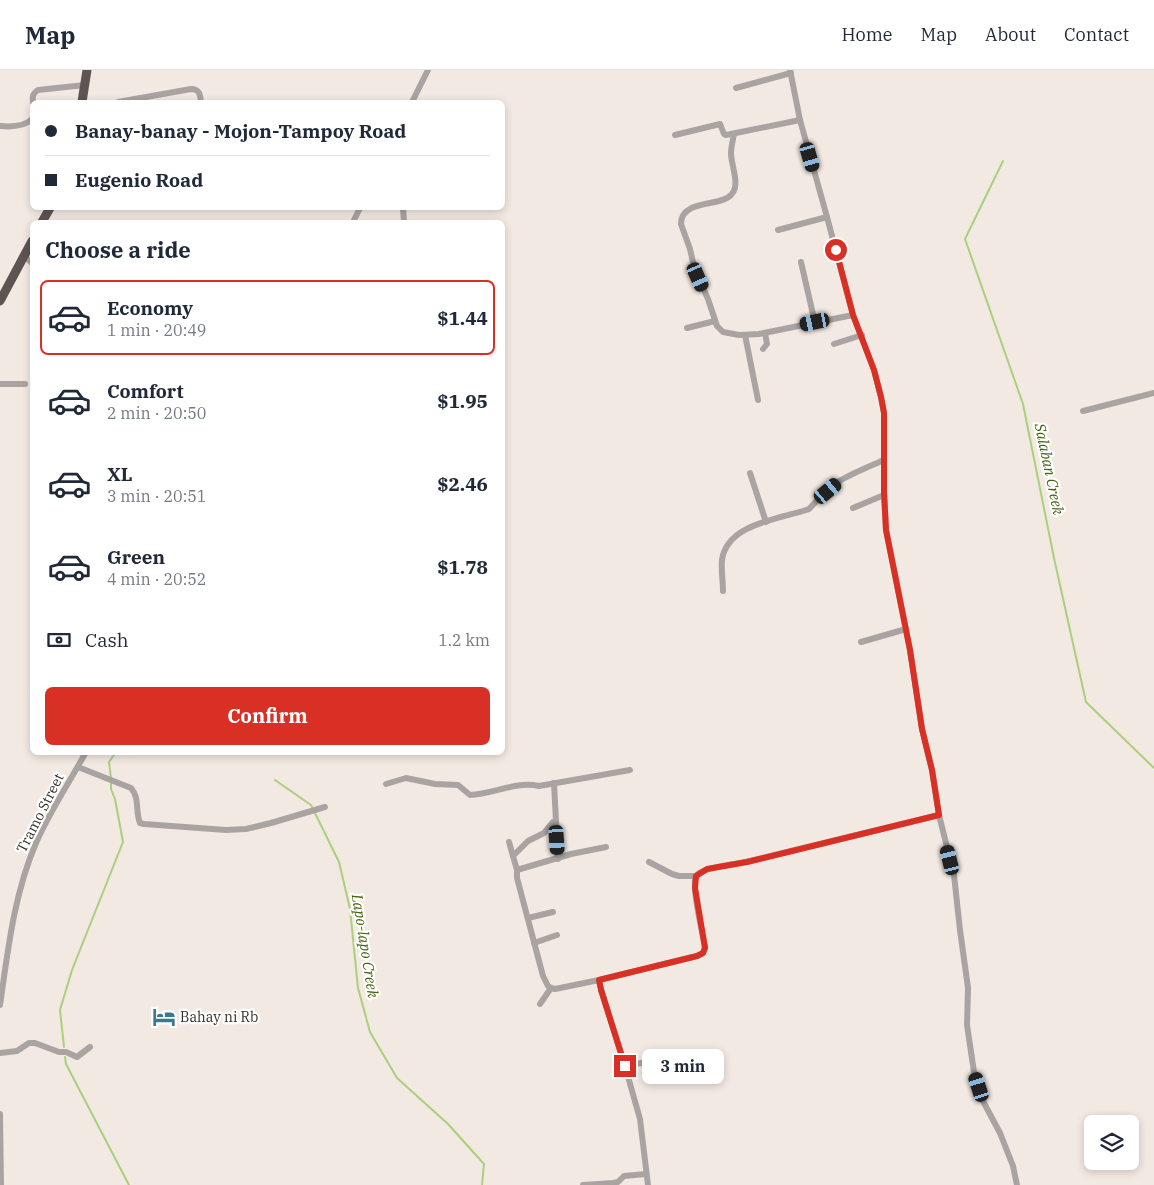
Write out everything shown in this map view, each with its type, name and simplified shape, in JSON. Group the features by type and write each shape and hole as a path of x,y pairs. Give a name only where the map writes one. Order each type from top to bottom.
{"highway":[{"path":"82,100 87,70"},
{"path":"0,301 30,245"}],"street":[{"path":"413,100 428,70"},
{"path":"736,88 790,72 800,120 853,315 874,370 881,397 884,413 886,530 910,650 922,729 932,770 939,815 954,875 968,988 967,1025 974,1072 984,1103 1000,1133 1013,1166 1018,1185"},
{"path":"33,100 34,93 38,90 85,85"},
{"path":"129,100 191,89 198,91 201,100"},
{"path":"676,134 719,124 724,134 734,134 800,120"},
{"path":"0,126 24,125 30,121"},
{"path":"734,134 731,154 736,183 734,192 728,198 689,210 683,215 681,220 694,268 708,299 717,326 722,332 745,335 765,333 853,315"},
{"path":"778,230 827,217"},
{"path":"24,256 30,260"},
{"path":"800,262 815,322"},
{"path":"686,328 715,321"},
{"path":"764,348 767,344 765,333"},
{"path":"745,335 758,400"},
{"path":"834,344 862,336"},
{"path":"0,384 25,384"},
{"path":"1083,410 1154,394"},
{"path":"723,591 722,559 725,549 741,531 750,526 809,509 814,502 840,481 851,474 884,460"},
{"path":"750,473 766,522"},
{"path":"853,508 884,495"},
{"path":"861,642 906,629"},
{"name":"Tramo Street","path":"0,1006 11,927 24,877 44,827 84,755"},
{"path":"78,767 131,788 137,800 138,818 144,824 226,830 246,829 271,824 325,807"},
{"path":"386,784 406,778 435,784 458,785 470,795 529,784 540,786 630,770"},
{"path":"554,783 558,859"},
{"path":"649,862 672,874 696,876 707,869 747,862 939,815"},
{"path":"513,856 528,841 544,833 553,822"},
{"path":"509,842 516,870 516,878 543,976 548,986 555,989 599,980 703,953 705,948 696,900 696,876"},
{"path":"516,870 571,854 606,847"},
{"path":"528,918 553,912"},
{"path":"534,943 557,936"},
{"path":"599,980 640,1119 648,1185"},
{"path":"540,1004 551,988"},
{"path":"0,1053 17,1051 29,1043 35,1043 77,1057 90,1047"},
{"path":"625,1066 668,1058 670,1059 674,1078"},
{"path":"0,1114 1,1185"},
{"path":"583,1185 613,1183 618,1182 624,1176 646,1174"}],"waterway":[{"name":"Salaban Creek","path":"1003,161 965,239 1023,404 1054,558 1086,702 1154,768"},
{"path":"111,778 109,762 114,755"},
{"name":"Lapo-lapo Creek","path":"275,780 311,805 313,809"},
{"path":"64,1047 60,1010 72,970 123,842 111,783"},
{"name":"Lapo-lapo Creek","path":"315,813 339,862 350,909 358,988 370,1032 397,1078 448,1124 484,1164 482,1185"},
{"path":"65,1057 66,1064 129,1185"}],"place":[{"name":"Bahay ni Rb","path":"164,1017"}],"route":[{"path":"625,1066 599,980 703,953 705,948 695,888 695,879 698,874 707,869 747,862 939,815 932,770 922,729 910,650 886,530 884,413 874,370 853,315 836,250"}]}
